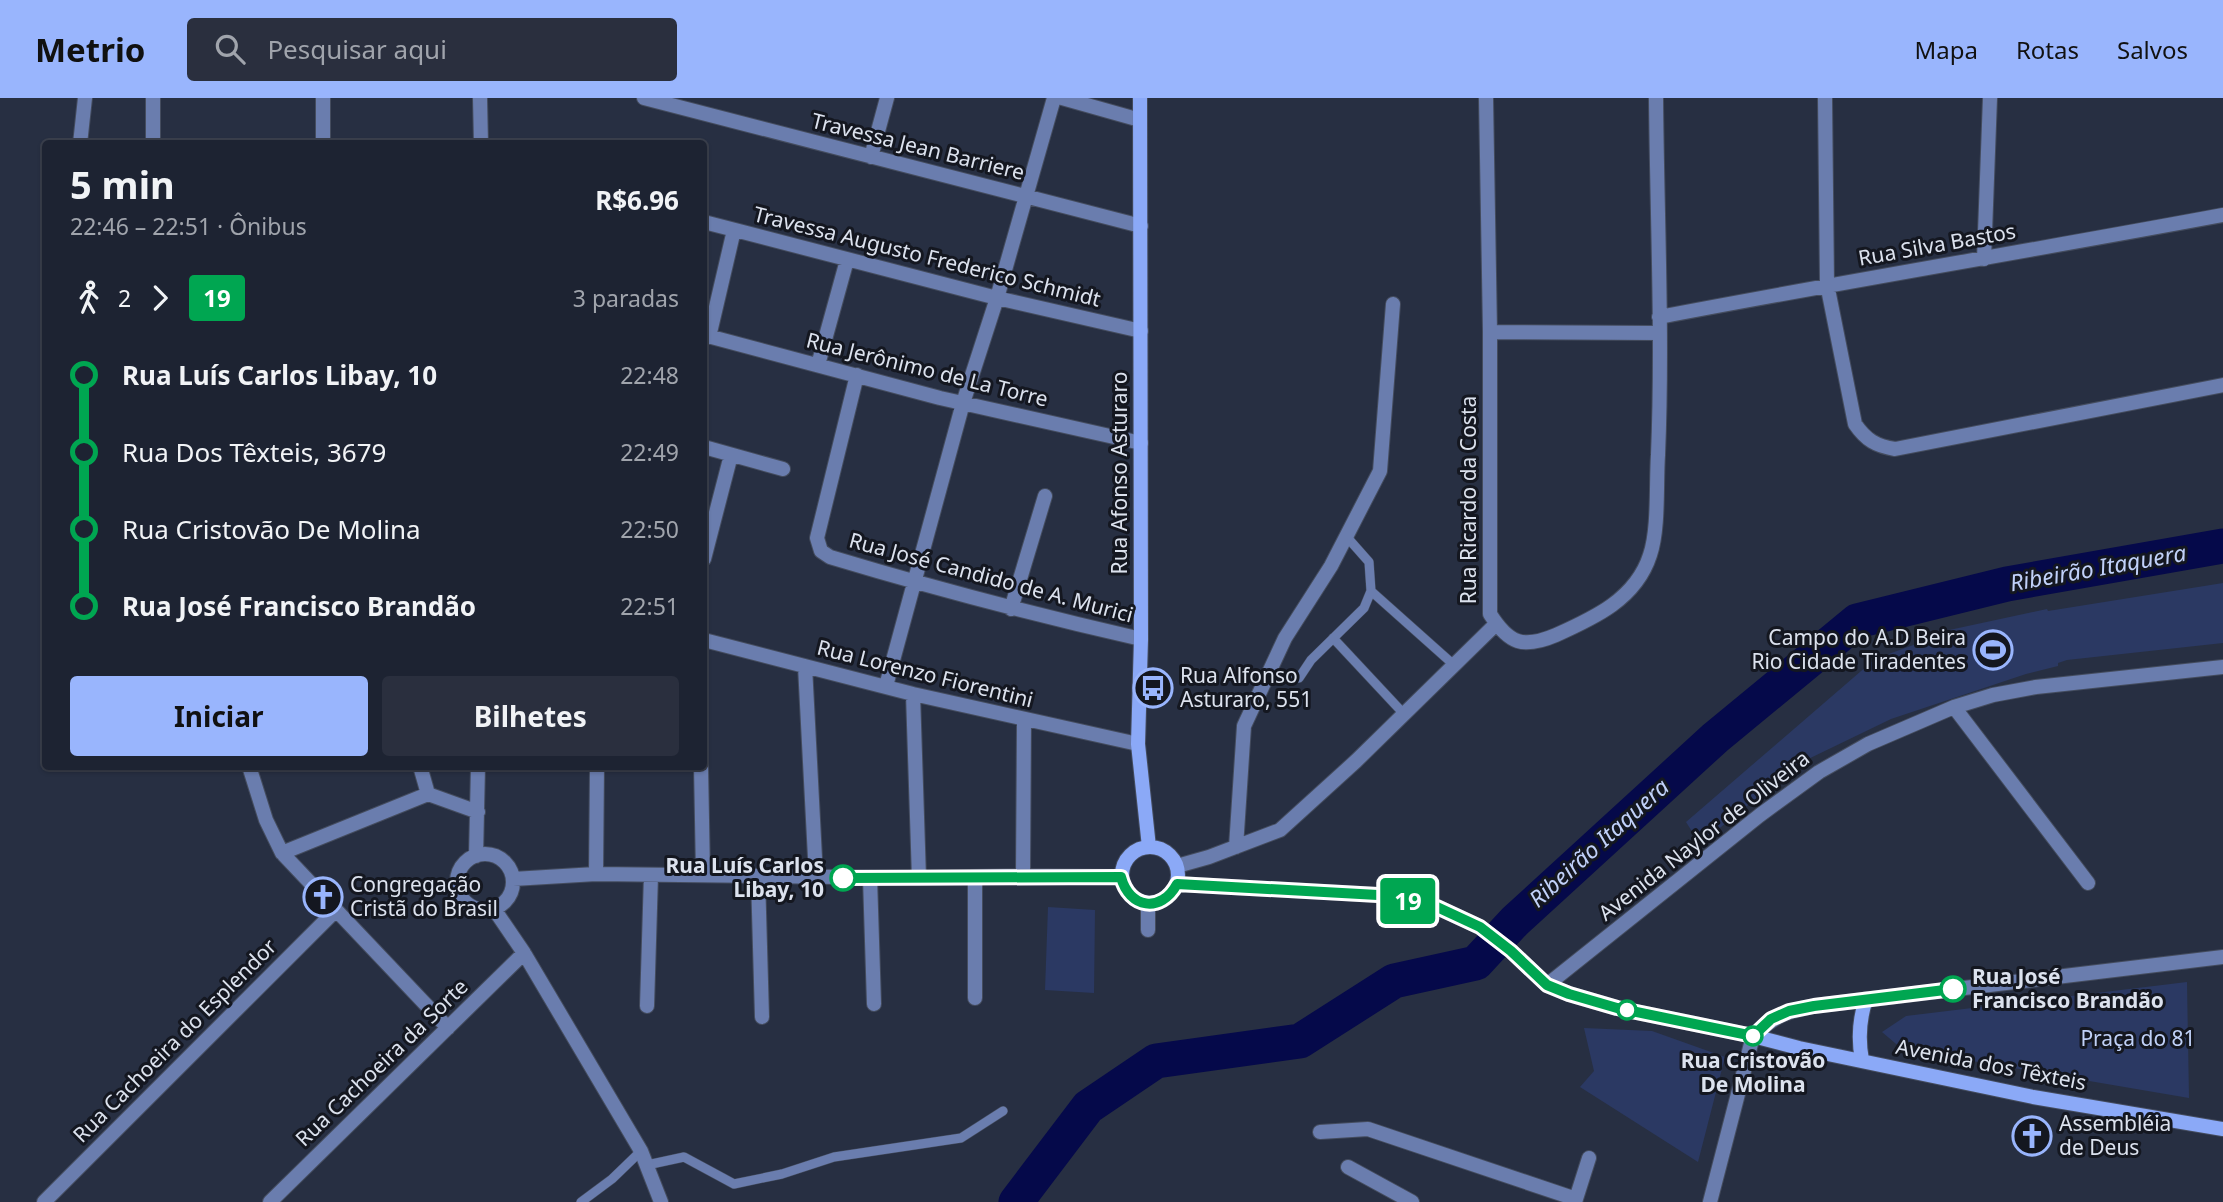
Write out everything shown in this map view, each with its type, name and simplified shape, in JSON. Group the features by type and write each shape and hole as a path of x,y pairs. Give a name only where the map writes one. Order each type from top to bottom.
{"street":[{"path":"80,140 85,98"},
{"path":"153,98 153,140"},
{"path":"323,98 323,140"},
{"path":"480,98 481,140"},
{"name":"Travessa Jean Barriere","path":"644,98 1141,226"},
{"path":"872,157 887,98"},
{"path":"886,686 963,403 997,298 1024,195 1054,98"},
{"path":"1062,98 1140,120"},
{"name":"Rua Afonso Asturaro","path":"1140,98 1141,639 1138,744 1149,847"},
{"name":"Rua Ricardo da Costa","path":"1486,98 1490,332 1490,614 1502,632 1514,640 1539,642 1592,619 1622,599 1650,556 1654,533 1660,413 1656,98"},
{"path":"1825,98 1827,285 1855,424 1864,437 1878,446 1895,449 2223,385"},
{"path":"1984,259 1990,98"},
{"name":"Rua Silva Bastos","path":"1659,317 2223,215"},
{"name":"Travessa Augusto Frederico Schmidt","path":"707,223 997,298 1141,331"},
{"path":"707,332 734,230"},
{"path":"818,365 847,260"},
{"path":"1236,847 1244,726 1285,638 1331,566 1380,471 1393,304"},
{"path":"1490,332 1659,333"},
{"name":"Rua Jerônimo de La Torre","path":"707,336 963,403 1141,443"},
{"name":"Rua José Candido de A. Murici","path":"857,375 817,538 821,551 830,557 914,583 1141,639"},
{"path":"707,448 783,469"},
{"path":"707,547 731,454"},
{"path":"1011,609 1045,496"},
{"path":"1177,866 1280,830 1404,715 1496,624"},
{"name":"Rua Lorenzo Fiorentini","path":"707,641 913,694 1138,744"},
{"path":"805,666 816,877"},
{"name":"Avenida Naylor de Oliveira","path":"1547,985 1760,815 1819,772 1868,744 1954,707 1993,695 2036,687 2223,667"},
{"path":"913,694 919,878"},
{"path":"1954,707 2088,883"},
{"path":"1023,876 1024,720"},
{"path":"250,770 266,820 282,853 448,1028"},
{"path":"421,770 428,794"},
{"path":"476,856 478,770"},
{"path":"596,874 597,770"},
{"path":"701,770 703,874"},
{"path":"282,853 428,794 478,812"},
{"path":"1149,847 1166,852 1177,866 1177,884 1166,899 1157,903 1148,904 1130,896 1121,877 1126,860 1140,849 1149,847"},
{"path":"488,855 500,859 509,867 513,879 512,892 505,902 494,909 482,911 470,906 461,897 457,886 458,873 465,863 476,856 488,855"},
{"path":"513,879 596,874 870,878 1121,877"},
{"path":"647,1006 651,875"},
{"path":"758,877 762,1017"},
{"path":"870,878 874,1004"},
{"path":"975,878 975,998"},
{"path":"1177,884 1378,895 1437,907 1480,927 1511,951 1547,985"},
{"path":"1148,904 1148,930"},
{"path":"494,909 524,953 644,1158 661,1202"},
{"name":"Rua Cachoeira do Esplendor","path":"44,1202 336,910"},
{"name":"Rua Cachoeira da Sorte","path":"270,1202 524,953"},
{"path":"1710,1202 1753,1036 1771,1019 1789,1011 1866,999 2223,957"},
{"name":"Avenida dos Têxteis","path":"1547,985 1617,1008 1799,1048 2033,1097 2223,1129"},
{"path":"1862,1060 1859,1044 1861,1014 1866,999"},
{"path":"1321,1132 1368,1129 1575,1200 1590,1158"},
{"path":"1348,1167 1412,1202"}],"lane":[{"path":"1267,676 1299,678 1311,660 1364,608 1371,591 1369,562 1346,536"},
{"path":"1371,591 1454,665"},
{"path":"1333,638 1404,715"},
{"path":"581,1202 644,1158 684,1157 734,1184 782,1174 834,1157 961,1138 1003,1111"}],"green space":[{"path":"2223,583 2223,643 2058,663 2058,666 1891,719 1800,763 1700,844 1686,822 1875,659 1927,640 1926,635 2047,609 2048,611"},
{"path":"1048,907 1095,910 1094,993 1045,990"},
{"name":"Praça do 81","path":"2187,982 2189,1098 1902,1049 1882,1032 1906,1016"},
{"path":"1584,1028 1652,1031 1725,1057 1698,1162 1580,1087 1594,1071"}],"waterway":[{"name":"Ribeirão Itaquera","path":"1016,1202 1088,1107 1156,1061 1300,1041 1394,981 1476,963 1515,921 1715,738 1857,621 2007,584 2223,546"}],"bus line":[{"name":"19","path":"843,878 1121,877 1130,896 1148,904 1166,899 1177,884 1378,895 1437,907 1480,927 1511,951 1547,985 1569,994 1617,1008 1753,1036 1771,1019 1789,1011 1953,989"}],"place":[{"name":"Campo do A.D Beira Rio Cidade Tiradentes","path":"1993,650"},
{"name":"Rua Alfonso Asturaro, 551","path":"1153,688"},
{"name":"Rua Luís Carlos Libay, 10","path":"843,878"},
{"name":"Congregação Cristã do Brasil","path":"323,897"},
{"name":"Rua José Francisco Brandão","path":"1953,989"},
{"name":"Rua Cristovão De Molina","path":"1753,1036"},
{"name":"Assembléia de Deus","path":"2032,1136"}]}
